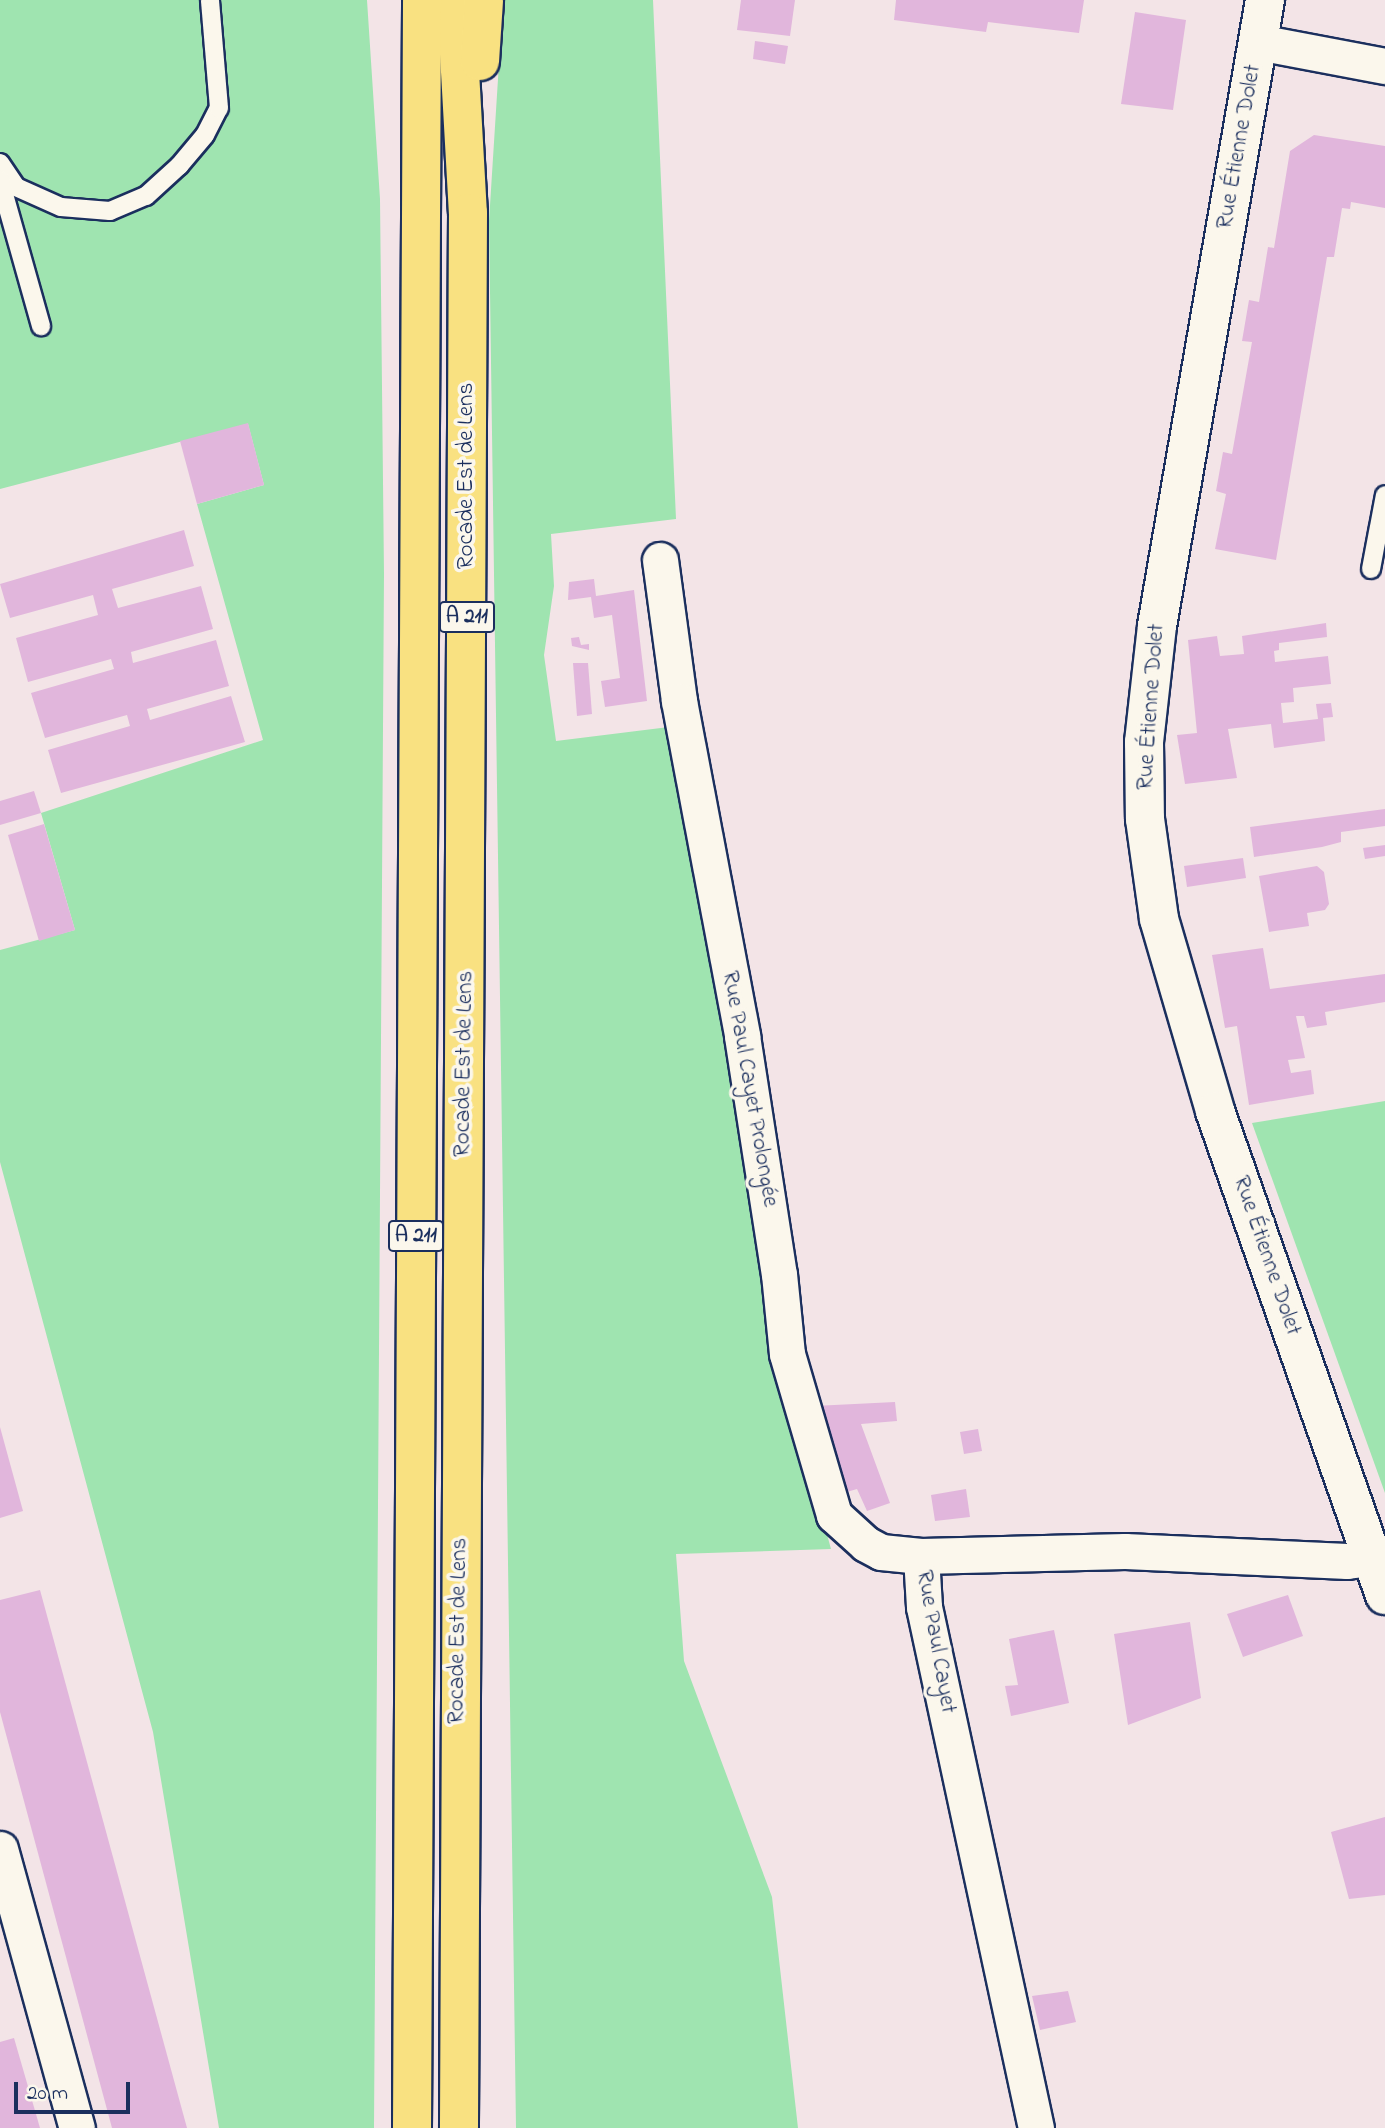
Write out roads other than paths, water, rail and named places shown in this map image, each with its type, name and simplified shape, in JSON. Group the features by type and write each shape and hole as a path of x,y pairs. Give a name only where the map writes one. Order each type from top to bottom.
{"highway":[{"path":"395,0 419,344"},
{"name":"Rocade Est de Lens","path":"412,2128 419,344 425,140 422,0"},
{"name":"Rocade Est de Lens","path":"456,0 468,214 459,2128"},
{"path":"468,214 484,0"}],"street":[{"name":"Rue Étienne Dolet","path":"1265,0 1157,626 1144,742 1145,819 1159,919 1215,1111 1385,1595"},
{"path":"1258,43 1385,66"},
{"name":"Rue Paul Cayet Prolongée","path":"660,560 679,701 741,1036 779,1274 787,1354 801,1410 834,1515 866,1545 881,1552 920,1556"},
{"name":"Rue Paul Cayet","path":"1036,2128 924,1608 920,1556 1125,1551 1347,1561 1372,1558"},
{"path":"0,1849 77,2128"}],"lane":[{"path":"0,163 16,187 61,207 110,211 146,196 179,166 219,108 210,0"},
{"path":"0,180 41,326"},
{"path":"1371,569 1385,495"}]}
